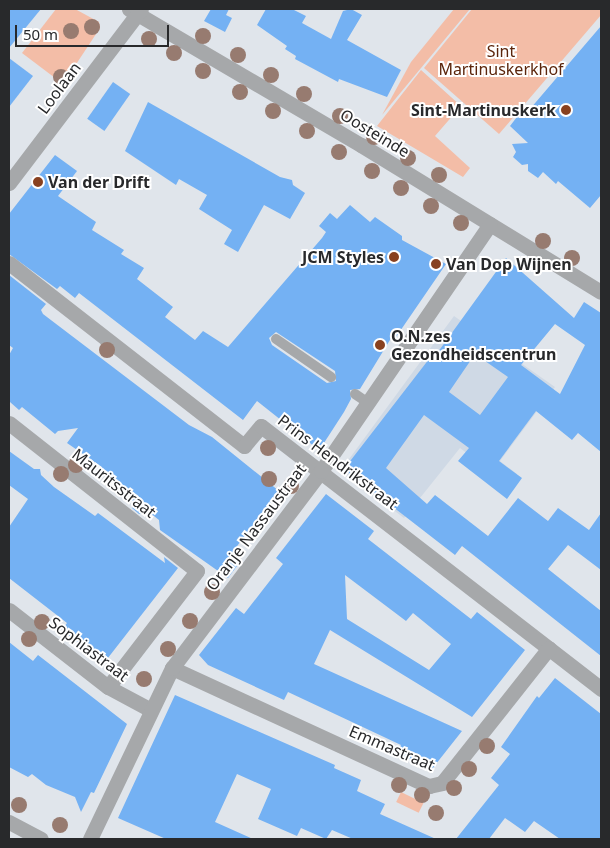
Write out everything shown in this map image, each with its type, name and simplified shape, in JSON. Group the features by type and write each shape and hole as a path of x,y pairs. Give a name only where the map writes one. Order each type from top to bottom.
{"street":[{"name":"Loolaan","path":"9,183 136,10"},
{"name":"Oosteinde","path":"136,10 601,292"},
{"name":"Oranje Nassaustraat","path":"90,839 172,668 320,471 361,398 490,224"},
{"name":"Prins Hendrikstraat","path":"9,263 244,446 261,426 601,689"},
{"name":"Mauritsstraat","path":"9,423 197,570"},
{"name":"Oranje Nassaustraat","path":"108,688 197,570"},
{"name":"Sophiastraat","path":"9,610 108,688 151,710"},
{"name":"Emmastraat","path":"172,668 429,786 442,783 549,648"},
{"path":"9,822 41,839"}],"lane":[{"path":"276,339 331,377"}],"shaded area":[{"path":"454,316 555,387 500,461 517,474 509,485 460,448 404,518 341,470"}],"green space":[{"path":"56,9 75,9 99,22 100,28 63,84 22,53"},
{"path":"454,9 470,9 382,115 411,62"},
{"name":"Sint Martinuskerkhof","path":"472,9 601,9 601,15 499,134 424,68"},
{"path":"421,70 461,106 435,136 470,168 463,177 377,126"},
{"path":"401,792 423,803 419,813 396,802"}],"building":[{"path":"9,9 41,9 9,48"},
{"path":"211,9 229,9 226,15 232,18 225,32 204,21"},
{"path":"266,9 292,9 306,16 302,23 331,39 343,11 351,9 362,15 347,40 401,70 387,97 339,79 338,82 295,59 296,56 285,49 287,46 257,25"},
{"name":"Sint-Martinuskerk","path":"601,26 601,195 590,208 558,181 556,184 543,172 538,178 528,171 528,164 522,165 513,157 516,152 512,144 528,143 510,126 520,113 524,116"},
{"path":"9,58 33,76 9,107"},
{"path":"113,82 130,94 104,131 87,119"},
{"path":"148,102 280,177 292,180 293,185 305,193 290,219 264,205 238,252 224,244 232,230 199,209 207,195 179,179 176,185 125,151"},
{"path":"55,155 77,171 58,196 96,222 92,230 124,250 121,254 144,268 137,279 173,307 165,317 195,340 203,331 228,347 322,238 326,232 319,226 330,213 337,219 350,205 370,222 375,217 402,236 402,240 446,264 396,337 393,335 360,389 350,390 351,399 322,446 315,447 257,401 243,420 79,293 75,298 60,286 57,289 9,254 9,214","holes":["276,332 335,371 336,381 327,383 272,345 269,338"]},
{"path":"506,258 574,318 584,302 601,313 601,452 578,433 572,440 536,411 499,461 522,478 507,499 458,461 469,448 424,415 386,468 427,504 435,495 488,536 518,498 548,521 558,508 589,530 601,513 601,570 568,545 548,569 601,611 601,656 462,546 455,555 344,469 436,350 438,352","holes":["555,324 585,345 560,394 521,365","475,354 508,377 480,415 449,392"]},
{"path":"9,275 46,304 41,310 43,314 189,425 212,437 279,491 228,558 237,566 228,578 160,530 159,520 149,512 139,514 132,508 133,494 103,471 102,467 67,443 78,428 58,431 55,434 22,407 19,410 10,402 9,355 13,348 9,345"},
{"path":"9,451 34,469 40,469 41,475 54,487 95,516 98,513 165,563 164,557 178,568 104,663 62,630 67,623 9,578 9,527 28,499 9,485"},
{"path":"326,494 374,531 368,539 471,619 477,612 525,650 472,717 330,630 314,664 462,731 432,769 397,753 401,745 288,692 284,700 208,665 199,655 236,608 244,614 283,564 276,558","holes":["345,575 406,621 413,613 451,644 429,670 347,619"]},
{"path":"9,642 33,661 38,655 127,724 94,793 91,792 81,812 75,797 46,785 32,774 28,777 9,767"},
{"path":"555,678 601,714 601,839 560,839 534,821 525,832 505,818 489,839 456,839 499,785 491,778 510,754 501,747 537,696 539,698"},
{"path":"175,695 335,765 334,768 361,780 357,791 385,804 380,814 436,839 353,839 332,830 326,839 301,828 297,836 258,819 271,789 237,774 215,822 253,839 166,839 118,818"}],"place":[{"name":"Sint-Martinuskerk","path":"566,110"},
{"name":"Van der Drift","path":"38,182"},
{"name":"JCM Styles","path":"394,257"},
{"name":"Van Dop Wijnen","path":"436,264"},
{"name":"O.N.zes Gezondheidscentrun","path":"380,345"}]}
